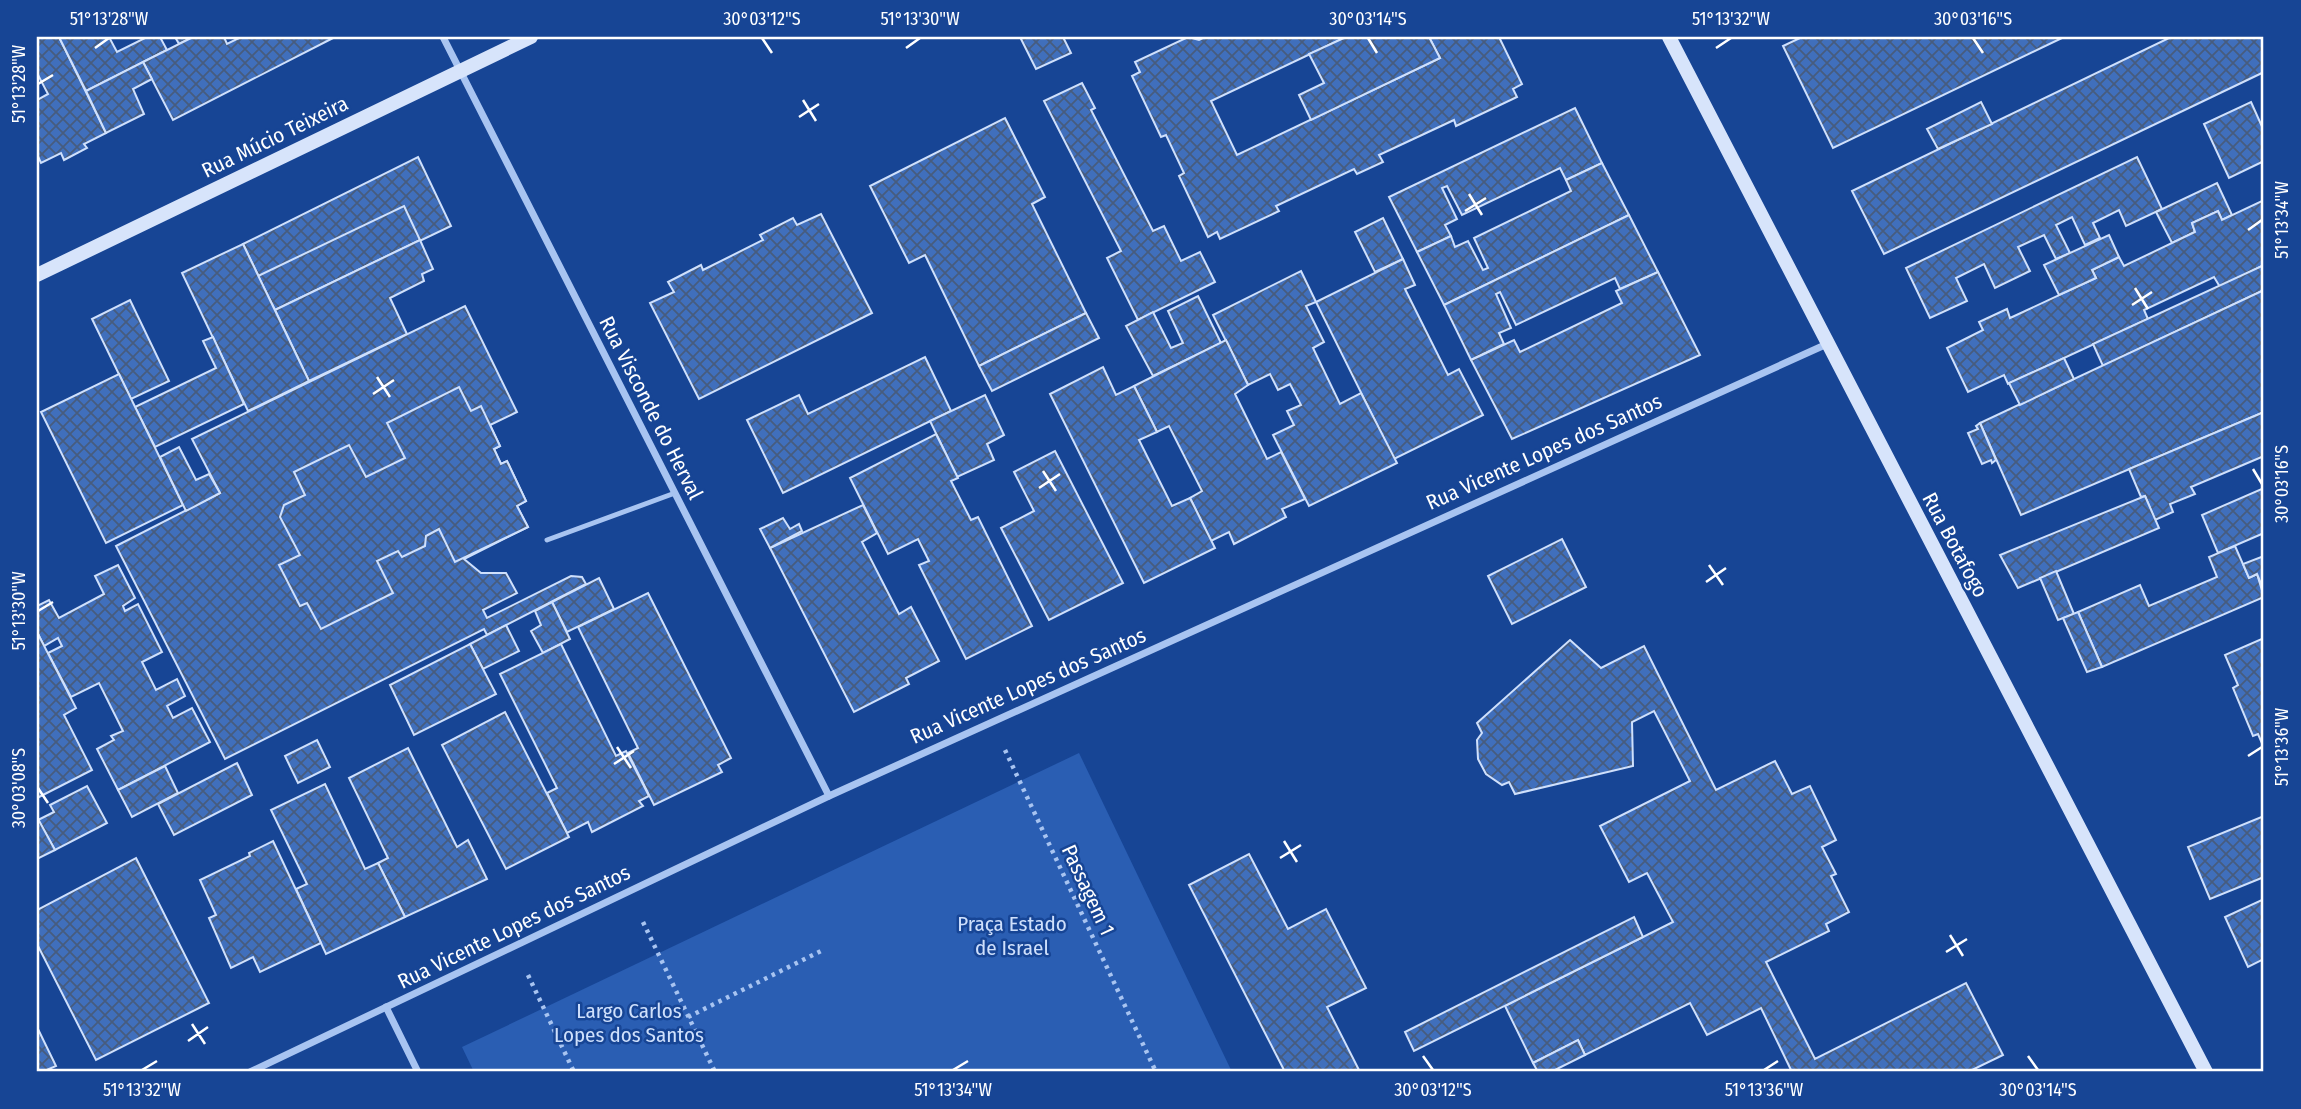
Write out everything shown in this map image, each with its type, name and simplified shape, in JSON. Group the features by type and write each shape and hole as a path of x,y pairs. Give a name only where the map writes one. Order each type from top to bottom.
{"street":[{"name":"Rua Visconde do Herval","path":"443,37 829,796"},
{"name":"Rua Múcio Teixeira","path":"37,275 531,37"},
{"name":"Rua Botafogo","path":"1669,37 2206,1072"},
{"name":"Rua Vicente Lopes dos Santos","path":"250,1072 829,796 1826,344"},
{"path":"386,1007 418,1072"}],"lane":[{"path":"547,540 675,494"}],"path":[{"name":"Passagem 1","path":"992,721 1156,1072"},
{"path":"628,891 715,1072"},
{"path":"514,946 574,1072"},
{"path":"688,1017 825,950"}],"green space":[{"name":"Praça Estado de Israel","path":"1079,753 1232,1072 474,1072 462,1047"}],"building":[{"path":"37,37 59,37 106,133 84,144 87,148 64,160 61,153 41,163 37,154 37,100 48,94 37,73"},
{"path":"59,37 109,37 117,52 147,37 160,37 167,50 86,91"},
{"path":"175,37 193,37 179,44"},
{"path":"193,37 224,37 227,44 241,37 335,37 173,120 143,62"},
{"path":"1020,37 1063,37 1071,53 1036,69"},
{"path":"1188,37 1199,40 1205,37 1346,37 1211,101 1237,155 1440,58 1429,37 1499,37 1522,84 1513,89 1517,97 1456,126 1454,120 1379,155 1383,162 1357,174 1354,169 1276,206 1279,211 1220,239 1217,232 1208,237 1179,176 1184,173 1166,135 1161,137 1132,76 1140,72 1135,62"},
{"path":"1346,37 1429,37 1440,58 1311,120 1299,95 1324,83 1309,54"},
{"path":"1802,37 2064,37 1833,148 1783,46"},
{"path":"2171,37 2264,37 2264,72 1884,254 1852,191"},
{"path":"143,62 152,79 133,89 144,114 106,133 86,91"},
{"path":"1082,83 1095,108 1091,110 1153,231 1164,226 1181,261 1200,252 1215,282 1138,320 1107,258 1121,251 1044,101"},
{"path":"1981,102 1992,124 1938,149 1927,129"},
{"path":"2251,102 2264,131 2264,161 2229,178 2204,124"},
{"path":"1575,108 1602,163 1566,180 1560,168 1462,215 1447,186 1442,188 1457,219 1445,225 1451,236 1417,252 1389,197"},
{"path":"1005,118 1045,197 1032,204 1086,313 979,366 925,255 909,263 870,186"},
{"path":"418,157 451,226 275,310 243,244"},
{"path":"2137,157 2162,209 2126,226 2119,210 2093,223 2100,238 2085,245 2072,217 2056,225 2070,253 2056,259 2044,235 2018,247 2030,271 1995,288 1984,264 1956,278 1967,301 1930,318 1906,268"},
{"path":"1602,163 1629,215 1444,305 1417,252 1451,236 1455,247 1468,241 1483,270 1488,268 1474,238 1571,191 1566,180"},
{"path":"2217,183 2232,215 2222,220 2218,211 2192,223 2195,232 2172,243 2156,212"},
{"path":"2264,200 2264,265 2220,287 2214,277 2144,310 2148,319 2008,384 2004,375 1968,392 1947,348 1983,330 1979,322 2007,309 2010,318 2096,278 2092,270 2119,257 2124,266 2195,232 2192,223 2218,211 2222,220"},
{"path":"404,206 420,240 275,310 258,276"},
{"path":"821,214 872,313 699,399 650,303 674,292 668,282 701,265 703,270 763,240 760,235 793,218 797,225"},
{"path":"1629,215 1658,272 1620,289 1615,278 1516,325 1500,292 1496,294 1511,328 1499,333 1504,344 1471,360 1444,305"},
{"path":"1383,218 1403,259 1375,272 1355,232"},
{"path":"2109,235 2119,257 2092,270 2096,278 2059,295 2044,265"},
{"path":"420,240 433,269 422,274 424,281 390,298 407,334 309,381 275,310"},
{"path":"243,244 309,381 248,411 182,273"},
{"path":"1403,259 1415,285 1405,289 1448,375 1459,369 1483,415 1394,459 1316,302"},
{"path":"2264,265 2264,290 2103,366 2093,344"},
{"path":"1301,271 1316,302 1306,306 1324,342 1313,348 1340,404 1361,393 1397,463 1309,506 1273,435 1294,425 1287,411 1301,405 1290,384 1278,390 1270,374 1248,385 1213,315"},
{"path":"1658,272 1700,355 1512,439 1471,360 1514,340 1520,352 1622,303 1616,291"},
{"path":"2264,290 2264,412 2021,515 1980,423"},
{"path":"1198,296 1221,343 1153,376 1126,326 1153,312 1171,348 1183,343 1168,311"},
{"path":"130,300 169,381 131,399 92,319"},
{"path":"465,306 517,412 490,425 500,446 494,449 501,464 507,461 526,501 517,506 528,527 464,559 481,573 506,573 517,593 483,610 487,618 571,576 582,577 586,584 487,635 484,629 225,759 116,546 220,493 192,439"},
{"path":"1086,313 1099,338 992,391 979,366"},
{"path":"213,337 244,404 155,447 135,407 216,368 203,341"},
{"path":"1226,340 1248,385 1235,394 1267,459 1281,452 1305,499 1282,509 1286,517 1234,544 1229,532 1211,541 1190,498 1202,491 1169,426 1157,432 1134,386"},
{"path":"925,357 951,411 783,493 747,420 799,395 808,414"},
{"path":"2064,358 2074,379 2020,405 2009,383"},
{"path":"1103,367 1116,395 1134,386 1157,432 1139,440 1172,506 1190,498 1215,548 1144,583 1050,394"},
{"path":"119,374 183,505 106,543 41,412"},
{"path":"459,387 471,411 481,406 500,446 494,449 501,464 507,461 526,501 517,506 528,527 455,562 439,529 426,536 425,546 402,557 398,551 377,561 393,593 321,629 307,603 300,606 279,565 300,555 280,517 284,505 305,495 294,472 349,445 366,477 405,458 387,423"},
{"path":"985,395 1004,435 987,444 994,460 957,477 930,421"},
{"path":"2264,412 2264,456 2191,487 2195,494 2170,504 2173,512 2155,520 2129,469"},
{"path":"1980,423 1996,460 1992,463 1991,460 1982,464 1968,433 1978,429 1976,426"},
{"path":"936,434 958,478 951,481 971,520 978,517 1032,626 966,659 919,565 929,561 918,539 888,554 850,478"},
{"path":"179,447 196,480 209,474 220,493 186,511 160,457"},
{"path":"1055,451 1123,583 1049,620 1001,528 1034,511 1014,472"},
{"path":"2264,488 2264,533 2218,553 2202,515"},
{"path":"2145,496 2159,528 2018,588 2000,555"},
{"path":"863,505 877,533 862,542 899,614 911,607 939,661 906,678 909,684 854,712 770,548"},
{"path":"783,518 790,529 799,524 802,531 770,548 760,529"},
{"path":"1562,539 1586,587 1512,624 1488,576"},
{"path":"2235,546 2249,578 2257,574 2264,597 2102,667 2078,612 2140,585 2149,606 2217,577 2209,557"},
{"path":"2264,556 2264,591 2257,574 2249,578 2243,564"},
{"path":"118,565 135,598 123,606 125,611 138,604 162,652 142,662 156,690 177,679 185,696 167,706 173,718 192,708 210,742 118,790 97,749 114,740 111,736 123,731 99,683 71,697 48,653 62,646 58,638 44,646 37,632 37,606 49,600 59,618 104,594 95,576"},
{"path":"2056,571 2074,614 2058,620 2040,578"},
{"path":"599,578 614,609 567,632 552,602"},
{"path":"648,593 731,758 718,765 722,772 654,805 628,753 638,748 578,627"},
{"path":"552,602 570,639 543,653 531,631 541,625 535,611"},
{"path":"2078,612 2102,667 2087,672 2063,618"},
{"path":"506,625 519,651 483,669 470,644"},
{"path":"37,632 76,708 64,715 92,770 37,798"},
{"path":"2264,638 2264,748 2258,734 2253,736 2233,688 2238,685 2225,655"},
{"path":"1570,640 1601,668 1644,646 1716,790 1775,761 1792,794 1810,786 1836,840 1822,847 1836,874 1831,876 1849,912 1826,924 1829,931 1766,962 1815,1059 1966,983 2003,1055 1968,1072 1792,1072 1761,1008 1707,1035 1690,1003 1585,1055 1578,1040 1533,1063 1505,1006 1673,922 1647,873 1629,882 1600,826 1690,781 1654,711 1632,722 1633,766 1515,794 1509,782 1502,785 1486,774 1478,759 1477,740 1482,733 1477,723"},
{"path":"470,644 496,694 414,735 390,685"},
{"path":"561,644 616,756 626,751 649,796 639,801 643,806 592,832 588,822 567,833 547,793 557,788 500,674"},
{"path":"505,712 569,837 506,869 442,745"},
{"path":"317,740 330,767 298,783 285,756"},
{"path":"408,748 457,847 468,840 487,879 405,917 378,863 388,858 349,778"},
{"path":"237,763 252,795 174,835 158,804"},
{"path":"165,766 178,793 132,817 118,790"},
{"path":"325,784 365,869 378,863 405,917 326,954 296,889 307,884 271,810"},
{"path":"87,786 107,823 55,850 38,820 54,812 50,805"},
{"path":"2264,816 2264,877 2210,899 2188,847"},
{"path":"37,817 55,850 37,859"},
{"path":"273,841 321,943 260,972 253,957 231,968 209,918 216,915 200,880 250,856 249,853"},
{"path":"1249,854 1288,929 1326,909 1366,988 1327,1007 1360,1072 1285,1072 1189,885"},
{"path":"136,858 209,1003 96,1060 37,944 37,910"},
{"path":"2264,899 2264,959 2248,967 2225,917"},
{"path":"1634,917 1643,937 1414,1051 1405,1032"},
{"path":"37,1027 56,1066 42,1072 37,1072"},
{"path":"1578,1040 1585,1055 1551,1072 1538,1072 1533,1063"}],"park label":[{"name":"Largo Carlos Lopes dos Santos","path":"629,1023"}]}
